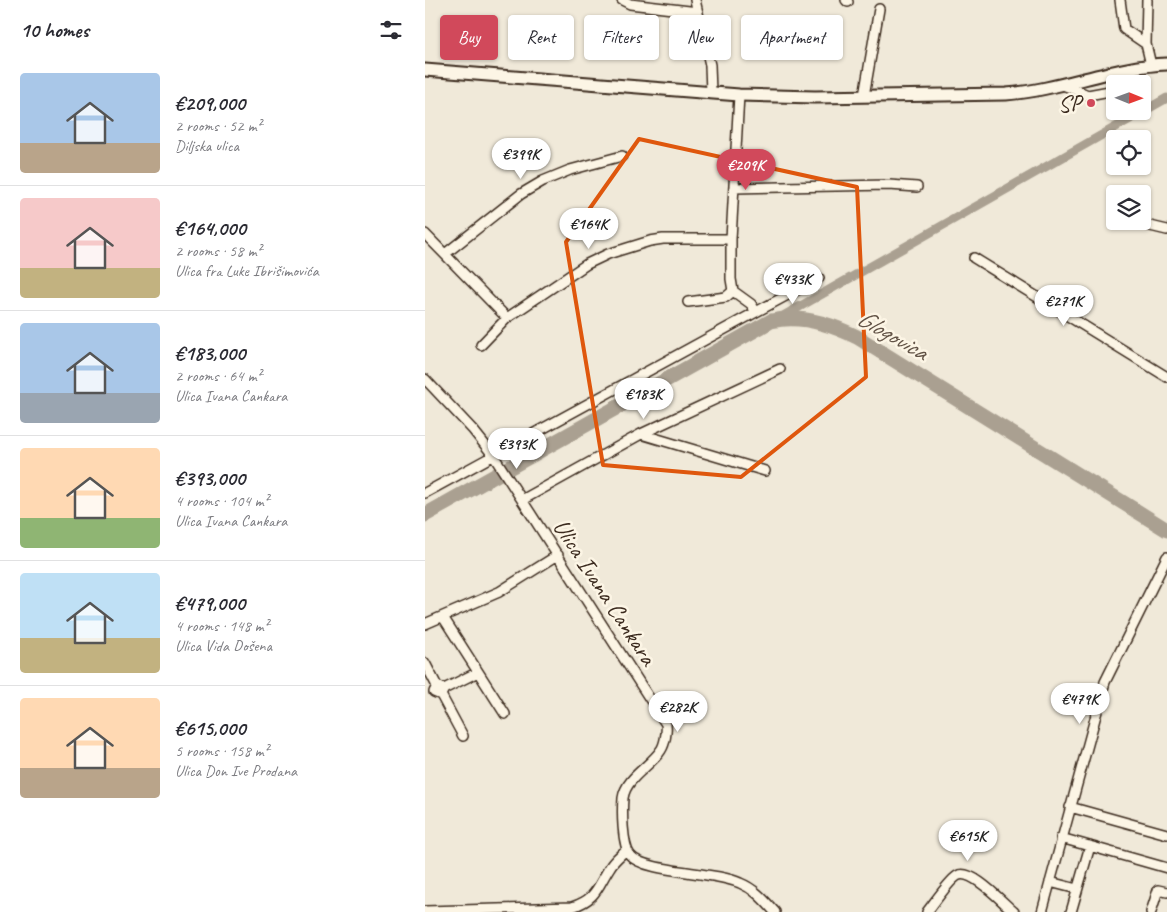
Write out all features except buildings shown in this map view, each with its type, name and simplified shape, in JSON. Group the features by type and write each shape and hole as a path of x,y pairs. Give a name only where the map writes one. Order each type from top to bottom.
{"main road":[{"path":"425,70 739,95 864,96 1032,92 1133,68 1167,64"}],"street":[{"path":"622,0 630,4 698,12"},
{"path":"695,0 709,65 711,92"},
{"path":"1120,0 1124,29 1146,44"},
{"path":"1146,1 1146,44 1151,65"},
{"path":"864,96 879,9"},
{"path":"1129,75 1133,68"},
{"path":"1063,85 1088,95 1106,92"},
{"path":"739,95 731,239 731,279 733,291 751,304 756,312"},
{"path":"445,254 521,194 543,181 570,170 622,156"},
{"path":"735,188 889,185 917,187"},
{"path":"1151,226 1167,230"},
{"path":"425,234 507,318"},
{"path":"481,346 507,318 587,264 608,254 649,241 663,239 731,239"},
{"path":"974,258 1167,377"},
{"path":"425,493 495,458 819,278"},
{"path":"688,302 725,298 733,291"},
{"path":"520,496 641,434 780,369"},
{"name":"Ulica Ivana Cankara","path":"425,379 473,430 495,458 666,724 667,731 661,750 631,781 623,796 627,849"},
{"path":"641,434 765,471"},
{"path":"425,624 499,592 558,555"},
{"path":"1042,912 1069,806 1105,682 1167,556"},
{"path":"443,617 505,714"},
{"path":"425,663 436,692 463,736"},
{"path":"436,692 478,672"},
{"path":"1069,806 1167,834"},
{"path":"1061,838 1167,868"},
{"path":"1071,912 1089,846"},
{"path":"431,912 572,907 592,897 610,866 627,849 633,858 654,866 718,876 739,882 755,890 775,912"},
{"path":"927,912 956,877 965,874 974,877 1014,912"},
{"path":"1050,882 1077,889"},
{"path":"1151,912 1158,890 1167,892"}],"highlighted area":[{"path":"639,139 857,187 866,377 741,477 603,465 566,242"}],"waterway":[{"path":"778,319 1167,98"},
{"name":"Glogovica","path":"425,515 771,321 793,319 826,324 857,337 1167,530"}],"place":[{"name":"SP","path":"1091,103"}]}
